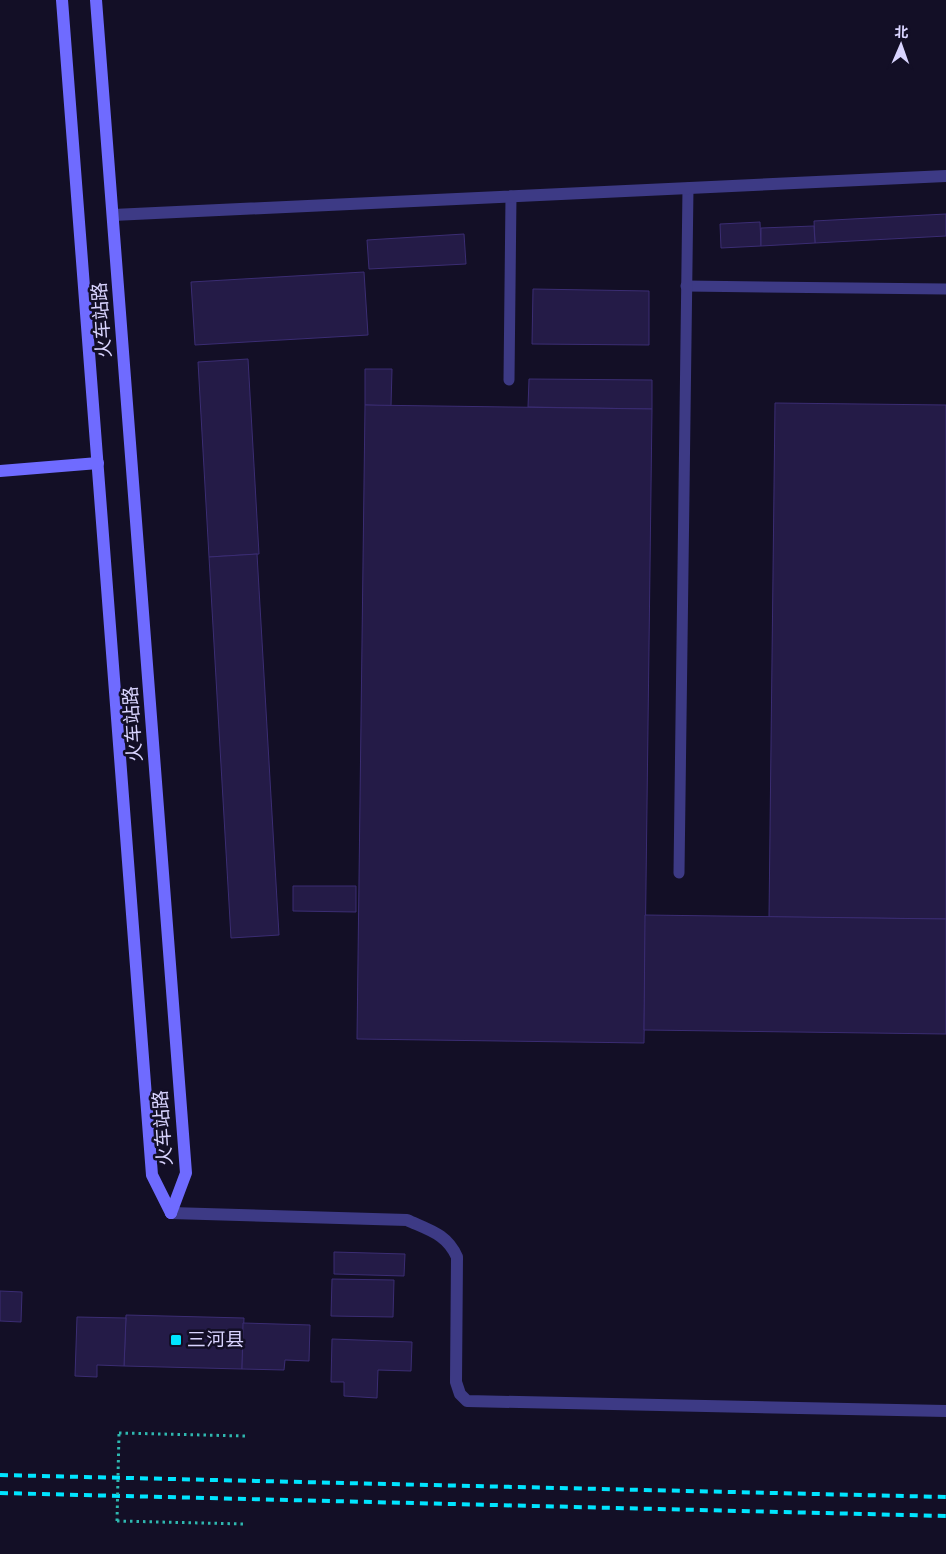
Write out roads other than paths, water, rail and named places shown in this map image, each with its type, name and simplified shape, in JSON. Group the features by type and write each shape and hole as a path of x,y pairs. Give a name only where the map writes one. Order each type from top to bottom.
{"street":[{"name":"火车站路","path":"62,0 152,1175 171,1213"},
{"name":"火车站路","path":"96,0 186,1173 171,1213"},
{"path":"112,215 946,176"},
{"path":"0,471 98,463"},
{"path":"171,1213 407,1220 438,1234 453,1246 457,1257 456,1382 460,1394 467,1401 946,1411"}],"lane":[{"path":"679,873 688,188"},
{"path":"509,380 511,196"},
{"path":"686,286 946,289"}],"railway":[{"path":"0,1475 946,1497"},
{"path":"0,1493 946,1516"}],"place":[{"name":"三河县","path":"176,1340"}]}
